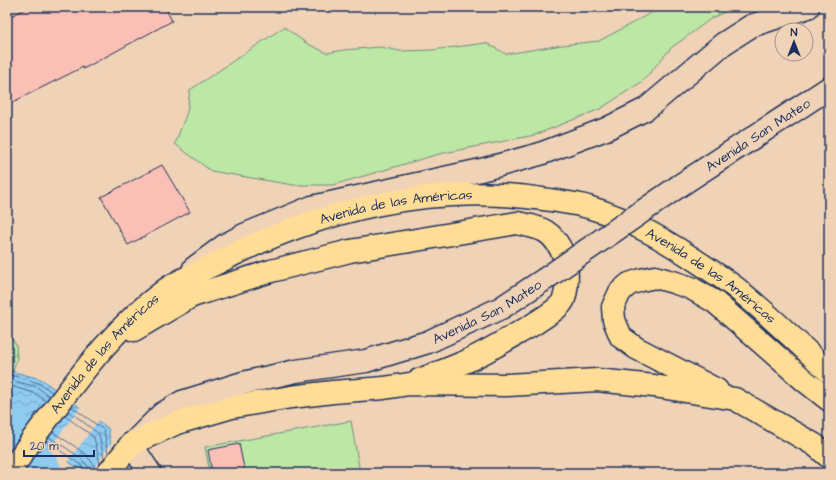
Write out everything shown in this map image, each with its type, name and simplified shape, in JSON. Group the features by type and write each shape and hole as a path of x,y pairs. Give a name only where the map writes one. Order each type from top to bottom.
{"main road":[{"path":"167,289 225,245 244,234 312,207 481,170 540,154 606,129 646,109 723,44 751,26 808,7"},
{"name":"Avenida San Mateo","path":"131,444 162,414 182,402 243,383 296,371 366,360 428,342 501,308 679,186 829,88"},
{"name":"Avenida de las Américas","path":"14,466 71,387 103,347 126,322 167,289 238,251 337,214 399,200 462,194 525,196 587,206 643,228 688,255 742,292 829,372"},
{"path":"103,347 192,296 271,271 350,251 517,223 538,227 550,234 559,245 565,259 567,285 562,302 546,316 492,348 466,361 409,384"},
{"path":"829,400 715,302 691,288 655,277 629,284 620,292 613,307 614,320 621,337 636,348 736,399 815,445 829,457"},
{"path":"108,473 131,444 178,423 232,407 291,397 333,392 384,388 409,384 507,384 597,380 654,386 736,399"},
{"path":"131,444 150,473"}],"green space":[{"path":"662,7 735,7 712,18 671,48 643,81 600,109 535,135 439,154 333,185 293,185 211,171 175,144 187,112 190,90 284,27 306,43 327,53 380,47 400,51 432,50 486,43 506,54 599,41"},
{"path":"7,333 16,344 17,358 13,371 7,370"},
{"path":"351,421 360,473 210,473 205,447"}],"water":[{"path":"7,370 41,379 108,428 115,465 119,473 82,473 79,469 7,419"}],"pier":[{"path":"81,406 99,420 67,463 48,450"},
{"path":"112,442 120,473 90,473"}],"building":[{"path":"29,7 165,7 172,21 83,69 83,67 7,105 7,18"},
{"path":"162,165 190,212 128,245 101,197"},
{"path":"239,444 245,473 212,473 208,450"}],"waterway":[{"path":"7,425 41,473"}]}
